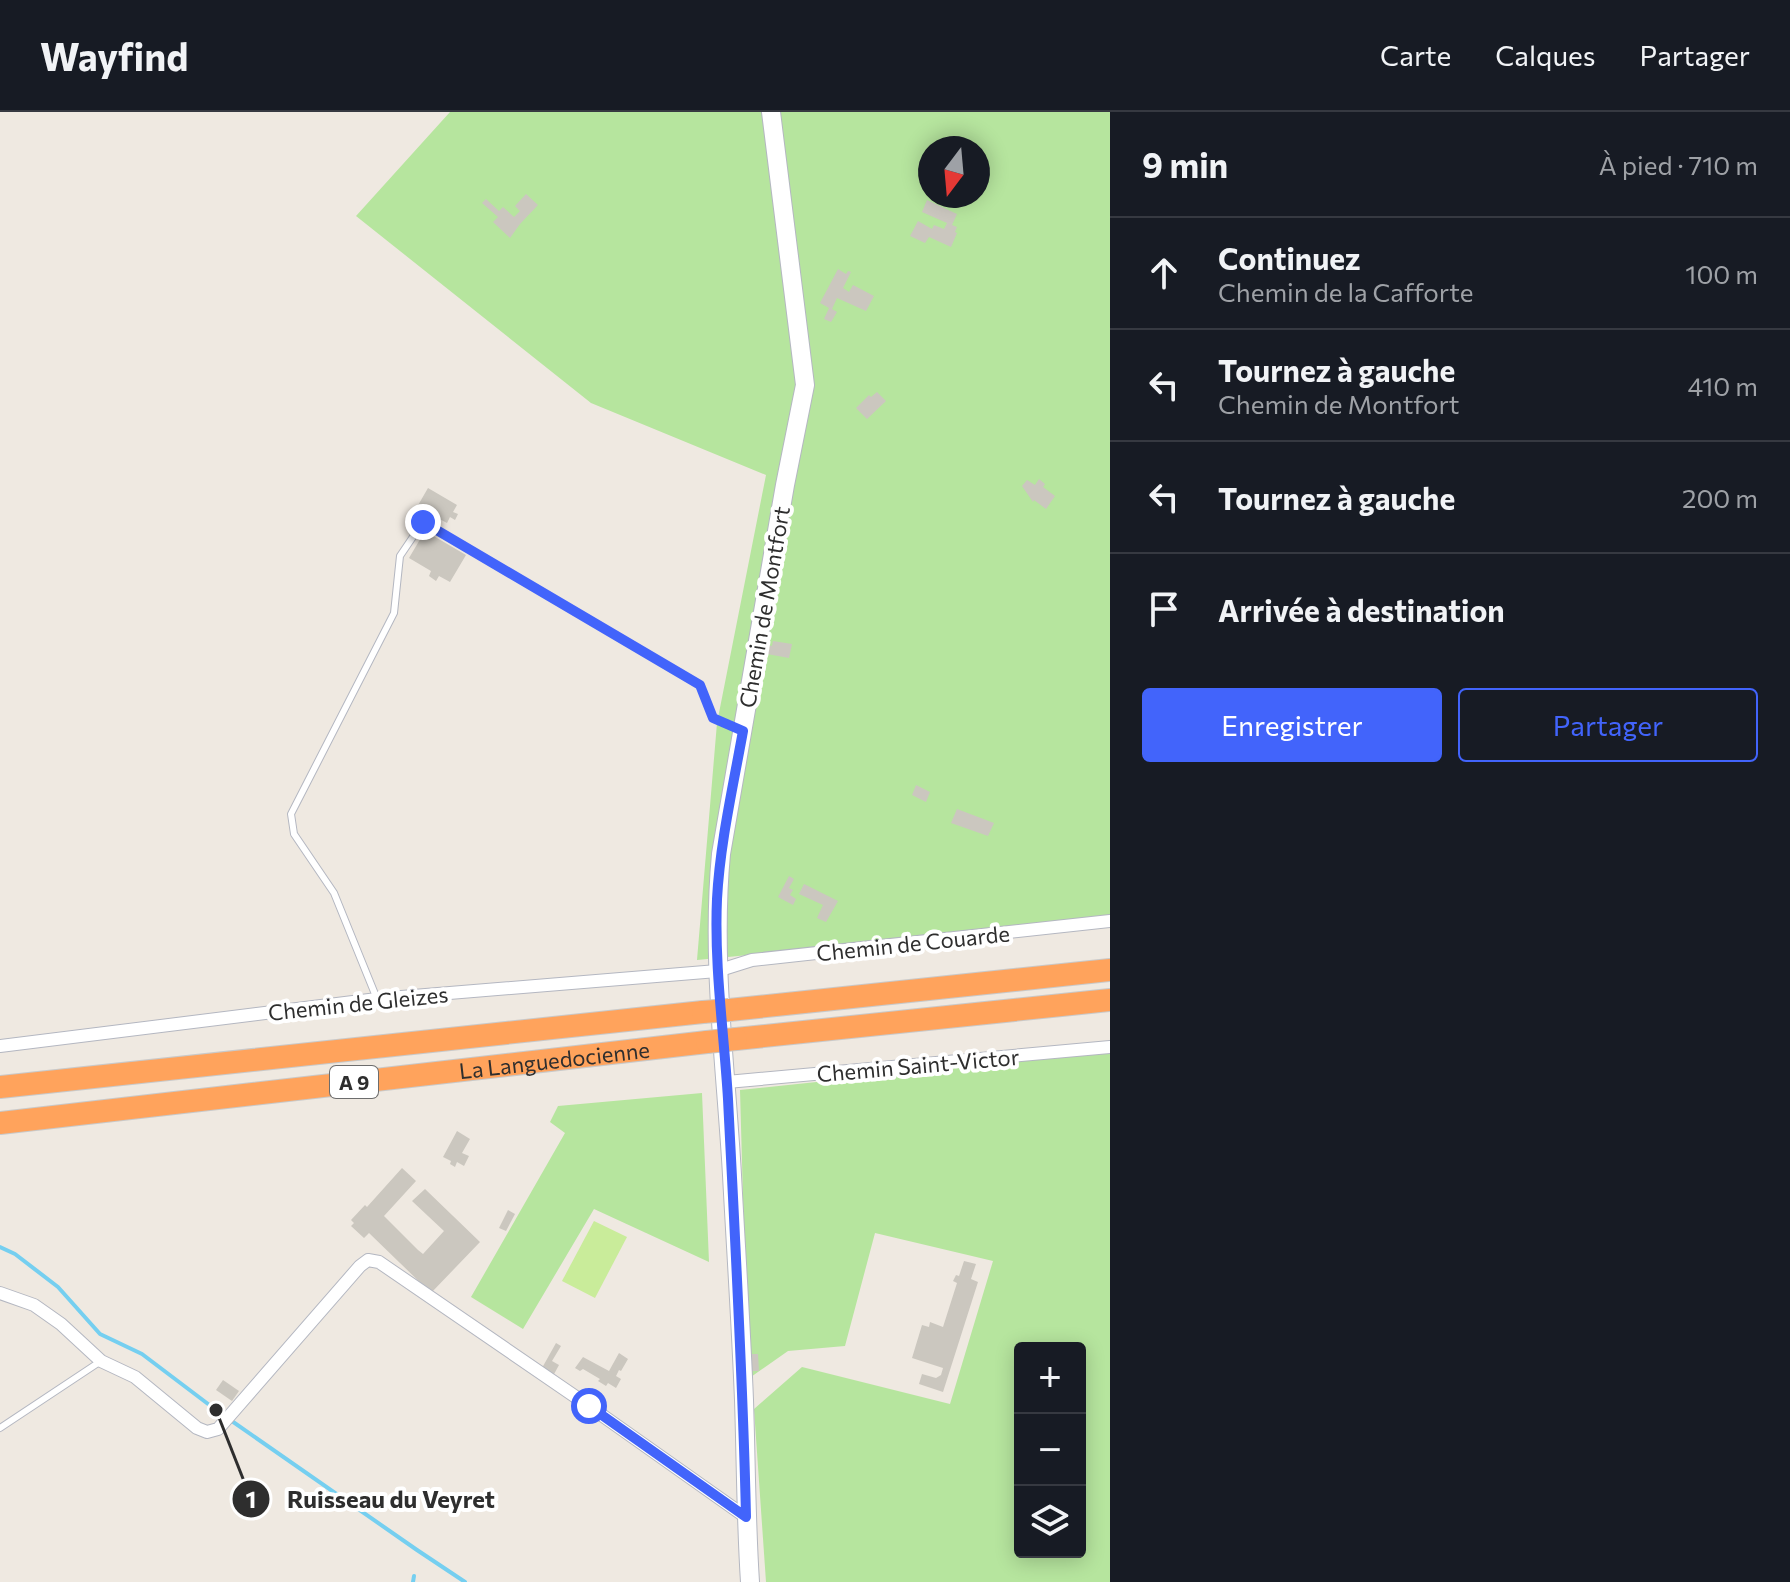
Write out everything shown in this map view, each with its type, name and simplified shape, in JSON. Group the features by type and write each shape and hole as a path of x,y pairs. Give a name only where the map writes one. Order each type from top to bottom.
{"highway":[{"name":"La Languedocienne","path":"0,1087 1110,970"},
{"name":"La Languedocienne","path":"0,1123 707,1042 1110,1000"}],"street":[{"name":"Chemin de Montfort","path":"750,1582 744,1398 727,1082 717,971 717,900 721,854 805,385 771,112"},
{"name":"Chemin de Couarde","path":"717,971 752,960 1110,921"},
{"name":"Chemin de Gleizes","path":"0,1046 377,999 717,971"},
{"name":"Chemin Saint-Victor","path":"727,1082 1110,1047"},
{"path":"0,1293 34,1305 80,1340 101,1361 135,1377 197,1428 207,1432 218,1429 360,1266 368,1260 379,1262 746,1517"}],"lane":[{"path":"377,999 334,893 294,834 291,814 394,613 400,556 423,522 700,685 713,718 743,731"},
{"path":"0,1428 101,1361"}],"green space":[{"path":"450,112 1110,112 1110,920 697,960 717,723 766,475 591,403 356,216"},
{"path":"1110,1051 1110,1582 766,1582 754,1409 802,1367 950,1404 993,1261 875,1233 845,1346 788,1351 748,1379 740,1090"},
{"path":"702,1093 709,1262 594,1209 523,1329 471,1297 565,1133 550,1122 558,1106"},
{"path":"594,1221 627,1237 595,1298 562,1281"}],"building":[{"path":"526,194 538,205 510,238 493,222 498,217 482,203 486,199 499,211 503,207 514,217 520,211 515,206"},
{"path":"924,208 944,208 957,214 952,225 957,227 957,233 951,247 929,237 925,243 910,236 918,221 932,229 934,225 944,229 947,223 922,212"},
{"path":"838,269 846,274 851,272 843,288 849,292 853,285 874,296 866,311 837,298 832,309 837,312 831,322 824,319 829,308 820,303"},
{"path":"877,392 886,401 867,419 856,408 869,395 871,397"},
{"path":"1039,479 1045,484 1043,487 1055,496 1046,509 1033,502 1022,486 1027,480 1035,485"},
{"path":"428,488 457,505 453,512 458,514 455,520 450,517 447,523 417,507"},
{"path":"425,531 466,555 450,582 439,576 436,581 429,576 431,571 409,558"},
{"path":"773,641 792,644 789,658 767,654 768,645 772,646"},
{"path":"916,785 930,792 926,802 912,795"},
{"path":"957,809 994,823 988,836 951,823"},
{"path":"789,876 794,879 789,888 793,890 790,895 796,899 793,905 778,897"},
{"path":"804,884 838,901 826,922 817,918 823,905 799,894"},
{"path":"457,1131 470,1139 462,1153 469,1156 464,1166 457,1162 455,1167 443,1157"},
{"path":"402,1168 416,1181 384,1216 418,1250 423,1254 444,1231 412,1201 425,1189 480,1242 431,1293 369,1233 364,1238 351,1226 354,1223 351,1220"},
{"path":"508,1210 515,1214 506,1231 499,1228"},
{"path":"964,1261 976,1264 971,1279 978,1282 943,1392 919,1384 922,1374 936,1378 943,1368 912,1358 922,1325 929,1327 930,1322 943,1327 957,1283 953,1281 956,1275 959,1276"},
{"path":"556,1343 561,1346 552,1361 559,1365 553,1376 542,1368"},
{"path":"619,1353 628,1359 616,1376 621,1379 616,1388 608,1383 606,1386 583,1369 575,1368 583,1357 609,1371"},
{"path":"747,1354 758,1354 759,1371 747,1371"},
{"path":"223,1380 239,1391 232,1401 216,1390"}],"waterway":[{"path":"0,1247 15,1254 58,1287 100,1334 142,1354 216,1410 465,1582"},
{"path":"413,1582 414,1576"}],"place":[{"name":"Ruisseau du Veyret","path":"216,1410"}],"route":[{"path":"423,522 700,685 713,718 743,731 721,854 717,900 717,971 744,1398 746,1517 589,1406"}]}
